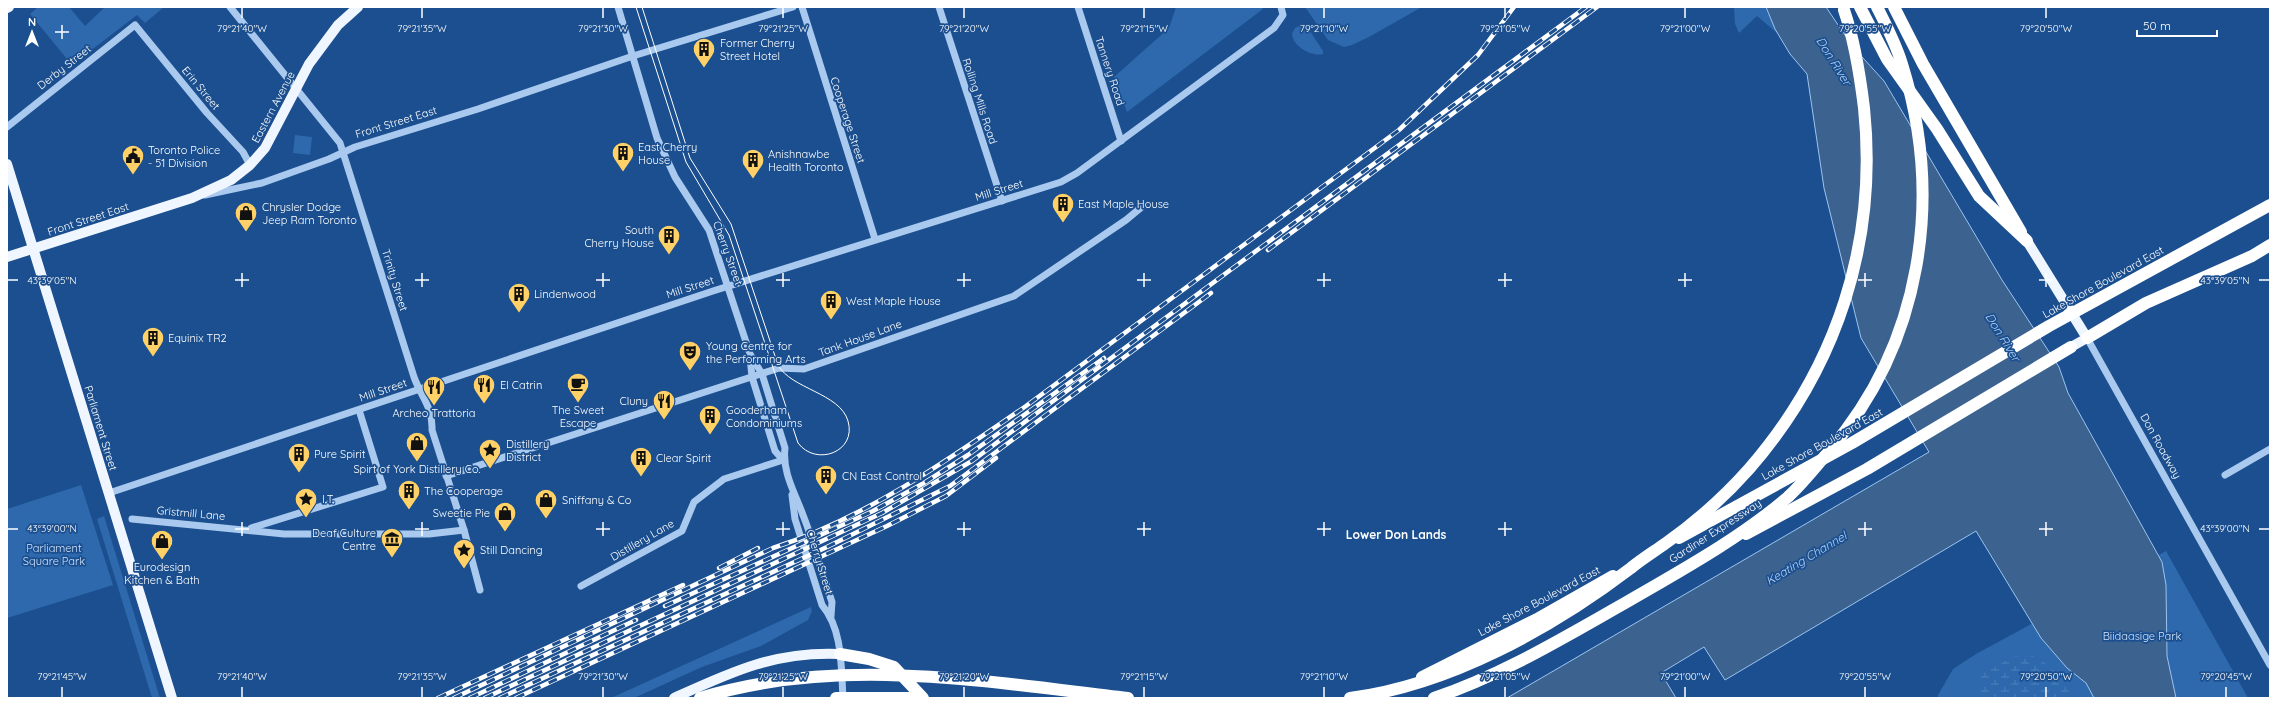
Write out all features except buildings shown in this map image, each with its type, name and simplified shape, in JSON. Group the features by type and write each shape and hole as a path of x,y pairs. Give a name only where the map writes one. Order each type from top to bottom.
{"highway":[{"path":"1860,7 1887,60 1937,129 1979,196 2027,241"},
{"name":"Gardiner Expressway","path":"1434,698 1504,670 1569,635 1669,577 1754,523 1789,496 1808,476 1841,438 1861,409 1891,356 1906,314 1917,266 1922,219 1921,162 1913,109 1901,62 1877,7"},
{"path":"1894,7 1923,64 2027,241"},
{"path":"1350,698 1409,685 1478,659 1550,622 1594,596 1673,538 1711,506 1749,469 1795,409 1838,322 1848,295 1862,233 1868,164 1860,74 1851,31 1843,8"},
{"name":"Lake Shore Boulevard East","path":"1382,698 1540,618 1798,471 1852,443 2049,326 2270,205"},
{"path":"2087,338 2146,303 2252,256 2270,245"},
{"path":"1438,698 1475,685 1867,469 2071,347"},
{"path":"840,654 869,659 894,667 923,698"},
{"path":"700,698 741,688 789,679 834,675 876,675 991,683 1128,698"},
{"path":"836,698 914,698"}],"main road":[{"name":"Eastern Avenue","path":"192,198 231,180 250,165 272,137 310,64 329,36 358,7"},
{"name":"Parliament Street","path":"7,164 172,698"},
{"name":"Front Street East","path":"7,257 192,198"},
{"name":"Don Roadway","path":"2027,241 2073,313 2087,338"},
{"path":"2071,347 2087,338"},
{"path":"674,698 764,661 794,655 840,654"}],"street":[{"name":"Trinity Street","path":"230,7 336,138 343,152 418,390 427,400 432,420 432,430 464,530 480,590"},
{"name":"Cherry Street","path":"618,7 663,152 675,177 709,230 750,354 752,377 775,451 784,460"},
{"name":"Front Street East","path":"192,198 262,183 329,159 343,152 478,109 633,56 792,7"},
{"name":"Cooperage Street","path":"802,7 875,239"},
{"name":"Rolling Mills Road","path":"939,7 1002,201"},
{"name":"Tannery Road","path":"1078,7 1121,141"},
{"name":"Mill Street","path":"109,493 875,239 1002,201 1068,179 1274,28 1282,11"},
{"name":"Derby Street","path":"7,127 135,25"},
{"name":"Erin Street","path":"135,25 207,113 243,152 250,165"},
{"name":"Tank House Lane","path":"446,476 779,368 804,369 1014,296 1126,220 1144,205"},
{"name":"Don Roadway","path":"2087,338 2270,665"},
{"name":"Cherry Street","path":"750,354 762,374 785,448 784,460 791,487 795,519 822,606 831,616"},
{"path":"247,530 294,517 383,487 359,410"},
{"path":"2225,475 2270,449"},
{"name":"Distillery Lane","path":"581,586 682,531 694,502 724,478 784,460"},
{"name":"Cherry Street","path":"791,487 804,515 832,602 831,616 840,654 843,698"},
{"name":"Gristmill Lane","path":"132,519 284,534 429,534 464,530"}],"green space":[{"path":"38,7 69,7 85,26 105,7 164,7 145,23 137,15 72,65 30,14"},
{"path":"1176,7 1262,7 1263,9 1127,112 1114,77 1169,28"},
{"path":"1305,7 1422,7 1369,37 1344,47 1328,40"},
{"path":"1734,7 1766,7 1777,33 1757,16 1739,33 1735,24"},
{"path":"1299,26 1308,28 1323,51 1323,54 1314,54 1299,47 1293,39 1292,34 1295,28"},
{"path":"295,135 312,137 310,155 293,153"},
{"name":"Parliament Square Park","path":"81,485 113,585 7,618 7,509"},
{"path":"104,516 160,698 152,698 97,519"},
{"name":"Biidaasige Park","path":"2166,551 2248,698 1938,698 1938,695 1953,669 1976,654"},
{"path":"811,607 812,611 808,620 761,646 702,667 634,698 611,698"},
{"path":"2031,655 2038,658 2050,667 2074,698 1978,698 1979,676 2012,657"}],"water":[{"path":"1766,7 1826,7 1853,47 1884,81 2002,280 2059,367 2068,393 2162,562 2166,585 2167,656 2176,698 2094,698 2086,683 2067,668 2041,638 1976,531 1725,680 1704,647 1661,673 1676,698 1507,698 1929,452 1861,338 1824,188 1807,74 1790,54 1775,29"}],"tram line":[{"path":"7,11 12,7"},
{"path":"636,7 686,162 729,235 798,443 806,450 815,454 824,455 833,453 841,448 847,441 849,432 848,421 836,404 826,397 793,380 784,373 778,365 731,224 690,158 642,7"}],"railway":[{"path":"454,698 773,548 807,536 840,521 904,486 966,447 1026,406 1399,130 1478,55 1514,7"},
{"path":"485,698 882,513 972,461 1586,7"},
{"path":"1268,250 1597,7"},
{"path":"500,698 827,547 950,486 1211,293"},
{"path":"665,606 873,511 924,483 968,455 1104,358"},
{"path":"516,698 887,526 946,496 996,458"},
{"path":"719,568 758,548"},
{"path":"438,698 683,585"},
{"path":"470,698 636,620"}],"place":[{"name":"Former Cherry Street Hotel","path":"704,68"},
{"name":"East Cherry House","path":"623,172"},
{"name":"Toronto Police - 51 Division","path":"133,176"},
{"name":"Anishnawbe Health Toronto","path":"753,180"},
{"name":"East Maple House","path":"1063,224"},
{"name":"Chrysler Dodge Jeep Ram Toronto","path":"246,232"},
{"name":"South Cherry House","path":"669,256"},
{"name":"Lindenwood","path":"519,314"},
{"name":"West Maple House","path":"831,320"},
{"name":"Equinix TR2","path":"153,358"},
{"name":"Young Centre for the Performing Arts","path":"690,372"},
{"name":"El Catrin","path":"484,404"},
{"name":"The Sweet Escape","path":"578,404"},
{"name":"Archeo Trattoria","path":"434,406"},
{"name":"Cluny","path":"664,420"},
{"name":"Gooderham Condominiums","path":"710,436"},
{"name":"Spirt of York Distillery Co.","path":"417,462"},
{"name":"Distillery District","path":"490,470"},
{"name":"Pure Spirit","path":"299,474"},
{"name":"Clear Spirit","path":"641,478"},
{"name":"CN East Control","path":"826,496"},
{"name":"The Cooperage","path":"409,510"},
{"name":"I.T.","path":"306,518"},
{"name":"Sniffany & Co","path":"546,520"},
{"name":"Sweetie Pie","path":"505,532"},
{"name":"Deaf Culture Centre","path":"392,558"},
{"name":"Eurodesign Kitchen & Bath","path":"162,560"},
{"name":"Still Dancing","path":"464,570"}],"district":[{"name":"Lower Don Lands","path":"1396,534"}],"water label":[{"name":"Don River","path":"1834,61"},
{"name":"Don River","path":"2003,337"},
{"name":"Keating Channel","path":"1806,558"}]}
